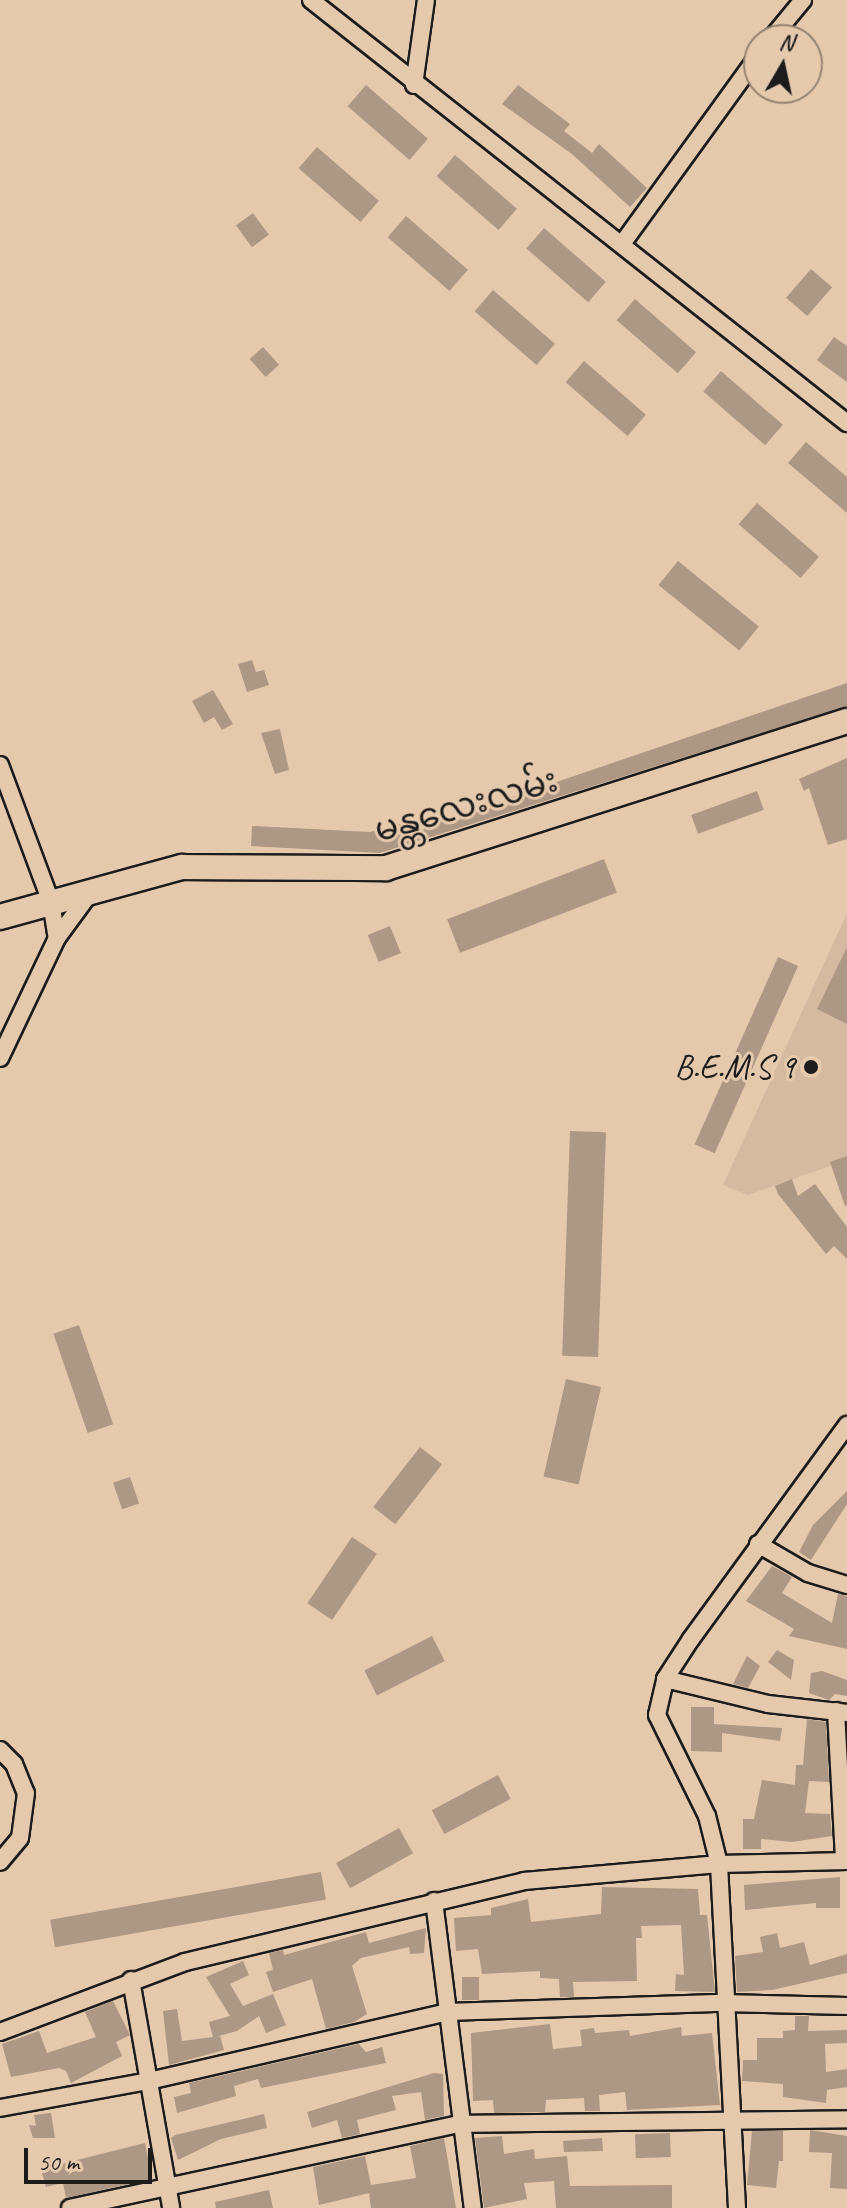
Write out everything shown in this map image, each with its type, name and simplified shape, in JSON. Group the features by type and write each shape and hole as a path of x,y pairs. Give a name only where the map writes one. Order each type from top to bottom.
{"main road":[{"name":"မန္တလေးလမ်း","path":"0,917 182,867 386,868 847,721"}],"street":[{"path":"311,0 414,85 622,244 847,423"},
{"path":"414,85 426,0"},
{"path":"783,24 803,0"},
{"path":"622,244 743,77"},
{"path":"0,765 51,902 57,938"},
{"path":"0,1058 57,938 90,893"},
{"path":"737,2208 735,2121 723,2003 719,1864 707,1816 657,1715 665,1679 758,1544 847,1425"},
{"path":"758,1544 808,1573 847,1585"},
{"path":"0,2032 131,1980 310,1928 524,1881 719,1864 845,1861 842,1712 768,1704 665,1679"},
{"path":"0,1750 14,1764 26,1793 20,1838 0,1862"},
{"path":"434,1901 459,2124 473,2208"},
{"path":"131,1980 171,2208"},
{"path":"0,2108 149,2081 447,2012 723,2003 847,2006"},
{"path":"70,2208 168,2191 459,2124 847,2119"}],"shaded area":[{"name":"B.E.M.S 9","path":"847,913 847,1160 748,1195 723,1185"}],"building":[{"path":"366,85 428,139 410,160 348,106"},
{"path":"518,85 570,124 564,131 592,153 599,144 647,188 630,207 572,154 502,104"},
{"path":"317,147 379,201 361,222 299,168"},
{"path":"455,155 517,209 499,230 437,176"},
{"path":"253,213 269,235 252,247 236,225"},
{"path":"406,216 468,270 450,291 388,237"},
{"path":"544,228 606,282 588,302 526,248"},
{"path":"811,269 832,287 807,316 786,298"},
{"path":"493,290 555,344 537,365 475,311"},
{"path":"635,299 696,352 678,373 617,320"},
{"path":"834,337 847,346 847,382 817,360"},
{"path":"263,347 279,365 266,377 250,359"},
{"path":"584,361 646,415 628,436 566,382"},
{"path":"721,371 783,425 765,445 703,391"},
{"path":"806,442 847,477 847,513 788,463"},
{"path":"757,503 819,557 801,578 739,524"},
{"path":"678,561 759,626 739,651 658,585"},
{"path":"252,660 256,672 264,670 269,685 247,692 238,664"},
{"path":"847,683 847,706 380,853 251,846 252,826 370,832 425,817 427,822 454,817"},
{"path":"213,690 233,724 222,730 214,717 204,723 192,701"},
{"path":"280,729 289,770 275,774 261,733"},
{"path":"847,758 847,839 828,845 809,788 804,791 799,779"},
{"path":"757,791 764,810 698,834 691,815"},
{"path":"604,859 617,893 460,953 447,919"},
{"path":"390,926 401,953 379,962 368,935"},
{"path":"847,947 847,1024 817,1009"},
{"path":"778,957 798,966 715,1153 695,1144"},
{"path":"570,1131 606,1132 598,1357 562,1356"},
{"path":"847,1156 847,1205 845,1206 830,1162"},
{"path":"792,1179 798,1196 815,1184 847,1227 847,1259 834,1246 826,1254 778,1194 775,1186"},
{"path":"79,1325 113,1424 88,1433 53,1334"},
{"path":"566,1379 601,1387 579,1485 544,1476"},
{"path":"420,1447 442,1464 395,1524 373,1507"},
{"path":"130,1477 139,1503 122,1509 113,1483"},
{"path":"847,1491 847,1504 811,1560 799,1552 813,1525"},
{"path":"352,1537 377,1554 332,1620 307,1603"},
{"path":"772,1566 792,1577 782,1593 832,1623 838,1594 847,1596 847,1649 789,1636 794,1629 746,1601"},
{"path":"432,1636 445,1661 377,1695 364,1671"},
{"path":"777,1650 794,1660 791,1680 768,1662"},
{"path":"747,1656 760,1666 748,1688 733,1684"},
{"path":"822,1671 847,1680 847,1696 835,1694 829,1700 809,1693 811,1673"},
{"path":"691,1707 714,1707 714,1724 782,1728 780,1741 722,1733 722,1752 691,1751"},
{"path":"807,1719 826,1722 829,1782 809,1781 805,1813 830,1814 832,1836 792,1842 761,1839 761,1849 743,1849 743,1819 754,1819 762,1780 795,1785 796,1765 803,1765"},
{"path":"498,1775 511,1799 444,1834 432,1810"},
{"path":"399,1828 413,1853 350,1888 336,1863"},
{"path":"321,1872 326,1900 55,1947 50,1920"},
{"path":"840,1877 840,1908 816,1908 816,1903 745,1910 744,1885"},
{"path":"602,1887 698,1889 700,1915 707,1915 715,1992 675,1991 676,1974 684,1975 681,1925 641,1926 642,1938 636,1938 637,1981 573,1982 574,1997 560,1997 559,1979 540,1978 540,1971 482,1974 478,1949 456,1951 454,1918 491,1915 491,1908 528,1899 531,1922 601,1914"},
{"path":"426,1928 424,1953 410,1954 409,1947 361,1958 352,1966 367,2014 354,2022 326,2029 312,1979 273,1992 266,1972 273,1970 269,1953 283,1950 284,1955 366,1932 369,1943"},
{"path":"777,1933 780,1948 804,1942 810,1965 847,1954 847,1973 772,1990 737,1992 735,1956 763,1952 760,1937"},
{"path":"243,1961 249,1975 230,1984 243,2006 273,1994 286,2025 266,2033 259,2016 237,2031 215,2037 220,2036 224,2050 169,2065 163,2011 177,2009 182,2041 213,2037 209,2022 230,2016 206,1977"},
{"path":"462,1977 479,1977 479,2000 462,2000"},
{"path":"113,2001 130,2035 116,2042 122,2056 71,2083 66,2071 59,2068 11,2077 2,2044 39,2031 47,2053 96,2037 85,2012"},
{"path":"795,2016 809,2016 808,2031 847,2030 847,2043 825,2044 826,2072 847,2069 847,2087 827,2090 826,2103 783,2097 783,2084 742,2081 743,2060 757,2060 757,2038 783,2038 783,2031 795,2030"},
{"path":"550,2024 553,2049 582,2046 580,2030 594,2028 595,2033 629,2030 630,2036 681,2027 682,2036 712,2033 720,2105 627,2110 625,2092 599,2095 600,2111 585,2111 584,2098 546,2100 545,2112 494,2113 493,2100 473,2101 471,2033"},
{"path":"359,2044 366,2052 382,2047 386,2063 261,2088 258,2079 234,2086 236,2096 177,2113 174,2097 191,2093 189,2083"},
{"path":"434,2073 443,2074 444,2116 425,2120 421,2092 392,2096 396,2110 357,2120 360,2134 342,2138 337,2120 312,2128 307,2112"},
{"path":"51,2113 55,2138 33,2138 29,2125 36,2126 34,2115"},
{"path":"264,2114 267,2128 221,2139 178,2160 171,2138 175,2135"},
{"path":"810,2130 847,2136 847,2189 830,2188 832,2153 809,2152"},
{"path":"752,2131 783,2131 783,2161 779,2161 776,2188 747,2185"},
{"path":"670,2133 671,2157 636,2158 635,2134"},
{"path":"502,2136 504,2154 534,2149 535,2159 567,2156 570,2186 672,2185 672,2208 556,2208 554,2181 524,2183 527,2199 484,2208 475,2138"},
{"path":"444,2138 456,2208 371,2208 369,2193 319,2205 313,2167 365,2156 371,2185 416,2178 410,2146"},
{"path":"602,2138 603,2151 564,2152 563,2141"},
{"path":"145,2143 152,2179 66,2198 63,2183 46,2187 41,2169"},
{"path":"269,2190 273,2208 216,2208 215,2202"}],"place":[{"name":"B.E.M.S 9","path":"811,1067"}]}
